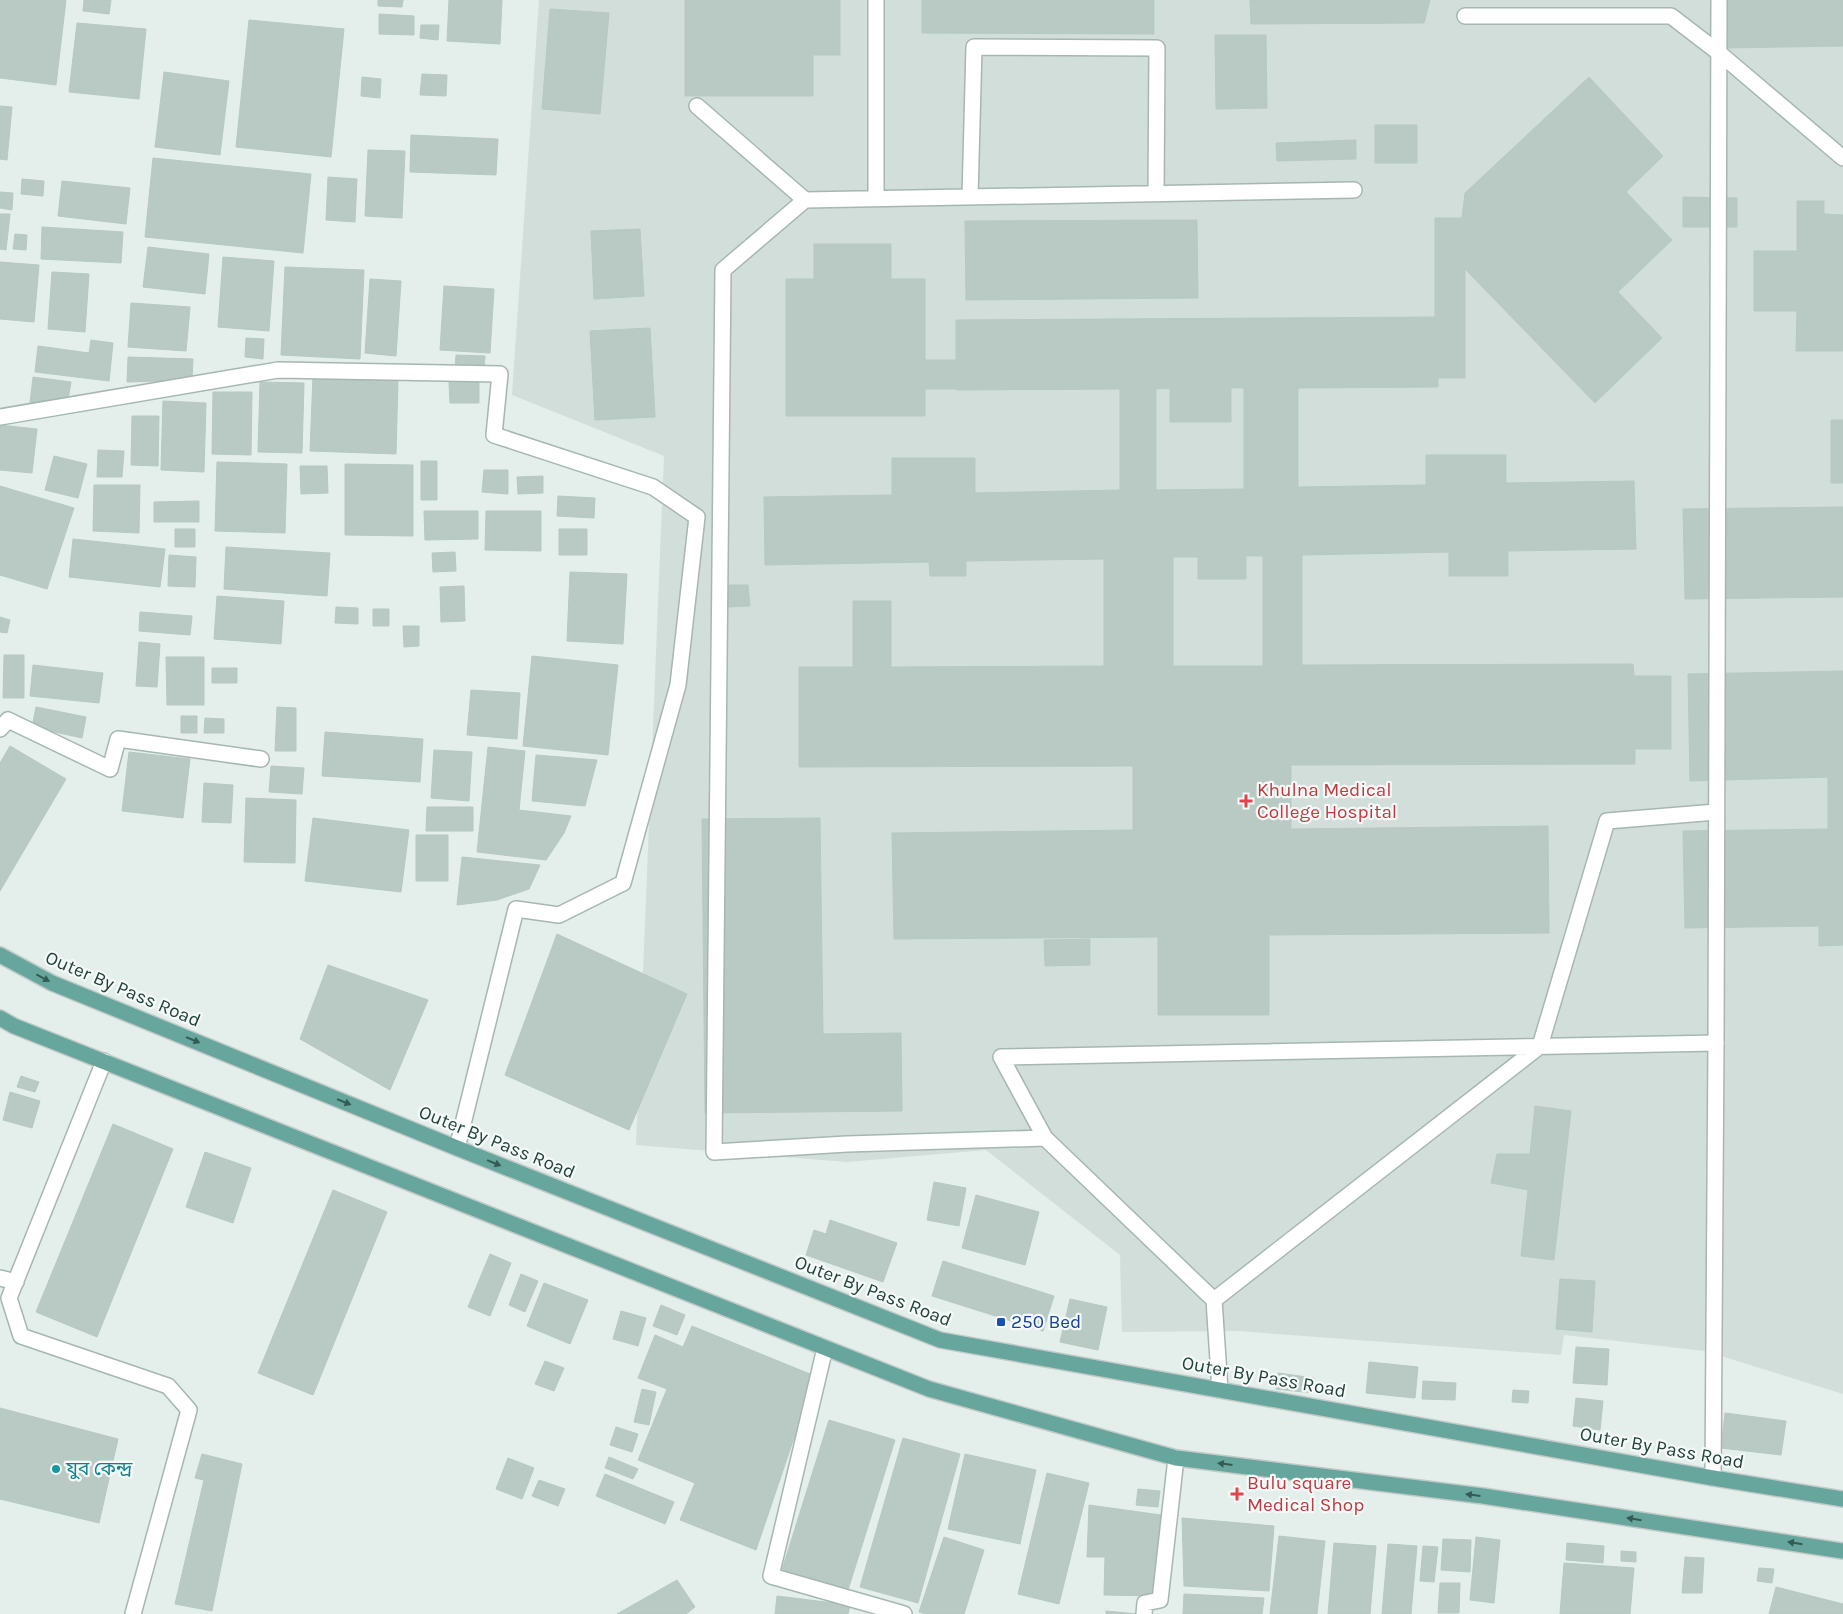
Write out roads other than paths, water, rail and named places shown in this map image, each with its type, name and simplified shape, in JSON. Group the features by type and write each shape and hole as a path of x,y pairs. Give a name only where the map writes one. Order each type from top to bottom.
{"main road":[{"name":"Outer By Pass Road","path":"0,955 52,983 456,1148 940,1340 1713,1478 1843,1499"},
{"path":"0,1018 14,1026 929,1389 1176,1458 1484,1496 1843,1550"}],"street":[{"path":"876,0 876,198"},
{"path":"1713,1478 1719,0"},
{"path":"1465,16 1671,16 1718,52 1843,158"},
{"path":"970,197 974,47 1157,48 1156,194"},
{"path":"697,106 805,200"},
{"path":"1045,1138 847,1144 714,1152 723,270 805,200 1354,190"},
{"path":"0,417 278,370 500,374 494,435 653,486 697,517 678,685 623,883 559,914 516,909 456,1148"},
{"path":"0,729 8,720 110,769 118,738 262,759"},
{"path":"1214,1300 1540,1046 1608,821 1716,812"},
{"path":"1220,1390 1214,1300 1045,1138 1001,1057 1716,1043"},
{"path":"104,1061 9,1298 21,1336 168,1386 189,1410 133,1614"},
{"path":"0,1278 16,1282"},
{"path":"825,1348 771,1576 904,1614"},
{"path":"1144,1614 1145,1603 1160,1600 1176,1458"}],"place":[{"name":"Khulna Medical College Hospital","path":"1246,801"},
{"name":"250 Bed","path":"1001,1322"},
{"name":"যুব কেন্দ্র","path":"56,1469"},
{"name":"Bulu square Medical Shop","path":"1237,1494"}]}
